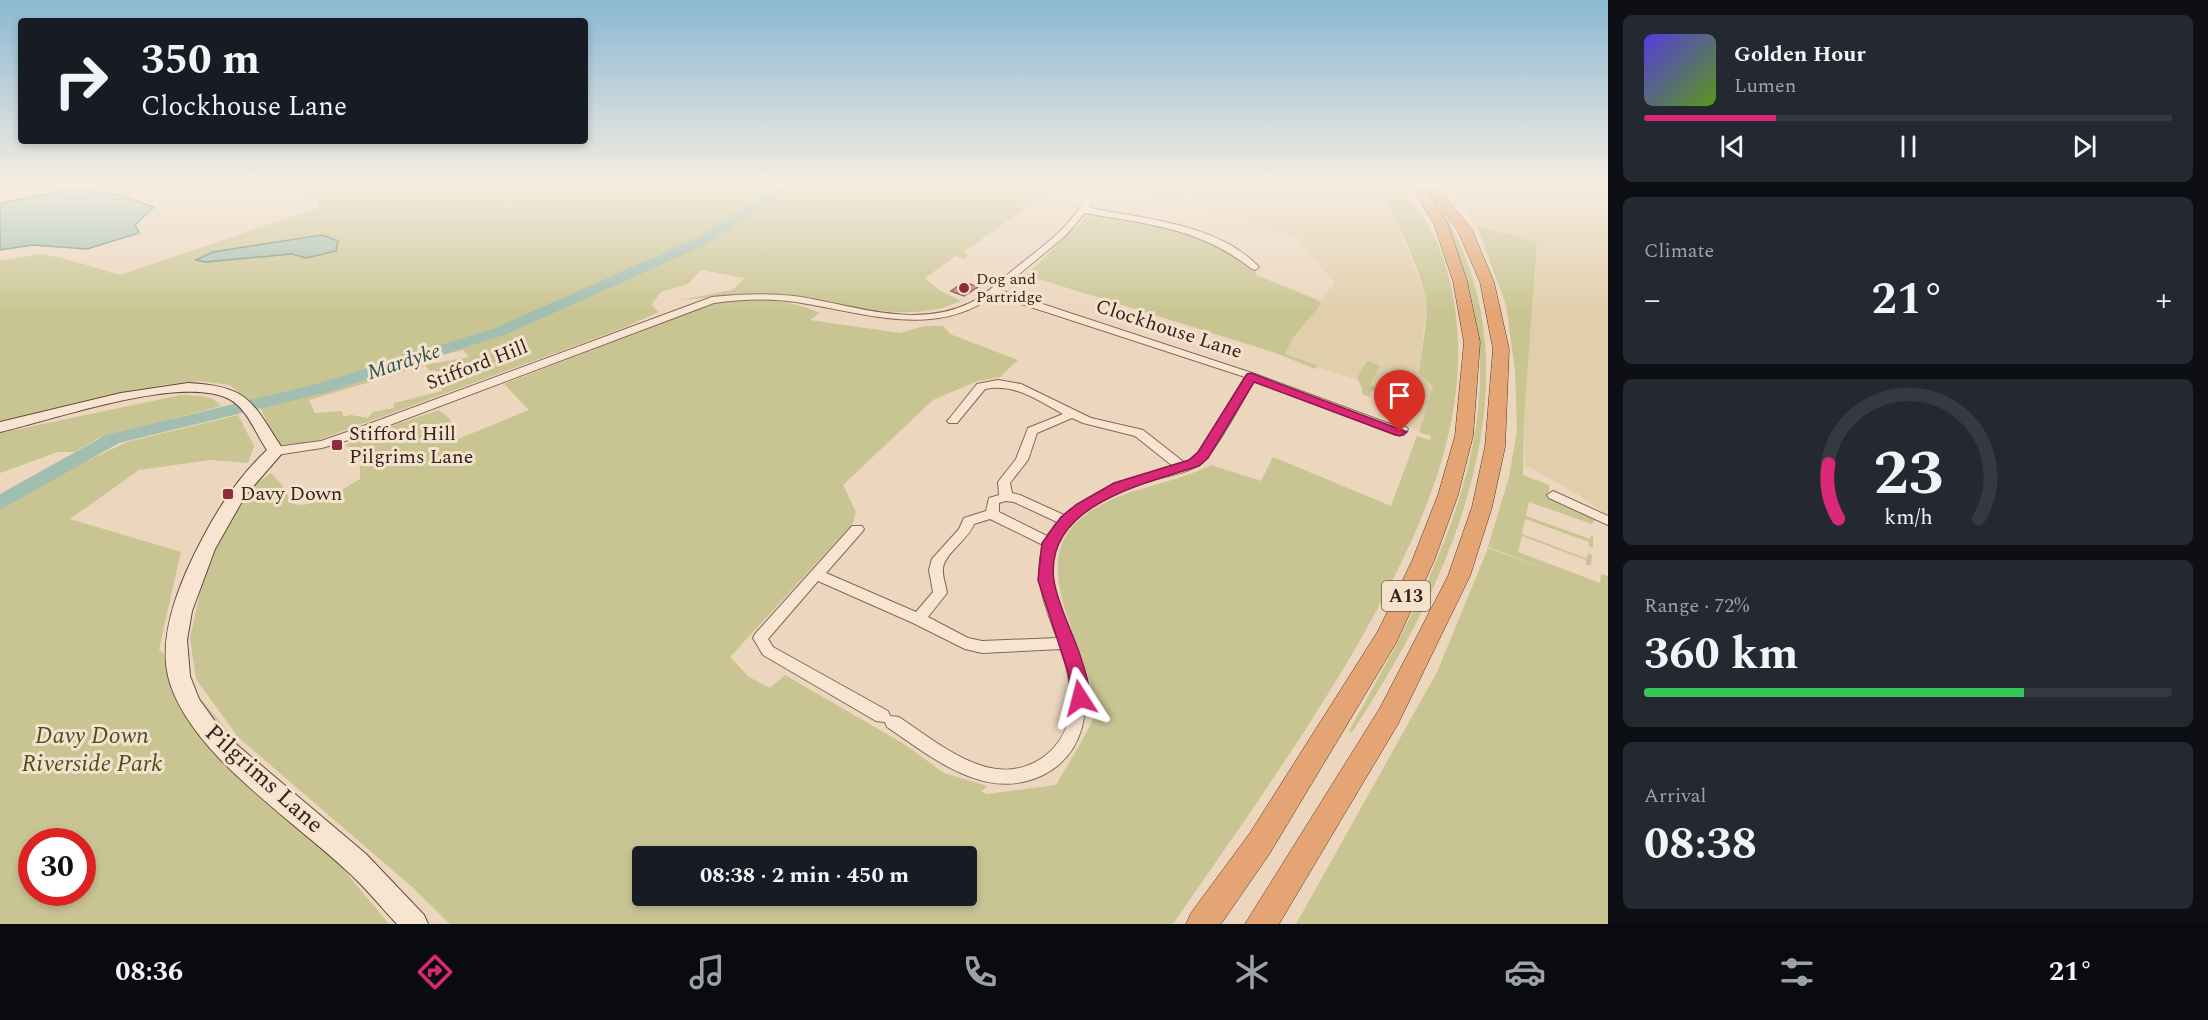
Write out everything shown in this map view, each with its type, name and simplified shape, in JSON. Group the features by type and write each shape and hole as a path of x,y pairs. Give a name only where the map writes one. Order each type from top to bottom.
{"highway":[{"name":"A13","path":"1202,924 1260,843 1387,636 1422,561 1448,495 1464,436 1472,342 1449,226"},
{"name":"A13","path":"1261,924 1395,705 1459,576 1482,507 1495,447 1501,349 1487,282 1465,230 1459,226"}],"main road":[{"path":"0,427 155,391 185,387 217,388 241,400 276,451"},
{"name":"Pilgrims Lane","path":"276,451 250,477 217,527 192,579 177,629 177,666 182,686 199,720 216,741 357,863 415,924"}],"street":[{"name":"Stifford Hill","path":"276,451 322,444 351,435 712,300 742,297 780,298 897,317 924,318 964,308 992,291 1070,226"},
{"path":"1173,226 1214,239 1240,253 1255,267"},
{"name":"Clockhouse Lane","path":"992,291 1251,376 1405,432"},
{"path":"857,529 760,638 768,651 888,719 937,752 978,774 1013,777 1034,774 1053,761 1067,746 1077,722 1080,698 1077,672 1046,580 1050,543 1066,521 1101,495 1119,486 1184,468 1203,455 1251,376"},
{"path":"954,421 975,391 981,386 998,383 1030,391 1072,414 1103,425 1139,433 1184,468"},
{"path":"1006,497 1004,482 1022,460 1032,431 1072,414"},
{"path":"1553,495 1608,521"},
{"path":"992,514 993,501 1006,497 1016,498 1066,521"},
{"path":"918,619 940,593 936,570 939,559 965,531 969,521 979,516 992,514 1050,543"},
{"path":"817,575 918,619 946,636 982,647 1067,643"}],"shaded area":[{"path":"0,226 136,226 139,233 87,249 33,245 0,250"},
{"path":"1262,226 1398,226 1427,300 1419,373 1433,386 1419,430 1378,416 1389,390 1277,354 1335,283 1297,237"},
{"path":"1477,226 1608,226 1608,516 1579,495 1525,465 1524,418 1537,243"},
{"path":"322,235 338,241 336,251 306,258 292,254 206,262 196,260 213,252"}],"green space":[{"path":"264,226 1001,226 963,252 968,254 965,259 956,256 925,278 939,290 961,301 938,309 892,312 776,294 740,294 680,300 732,290 745,278 701,270 688,284 661,292 651,305 659,312 623,328 313,442 280,445 271,433 260,406 437,357 421,364 424,366 309,400 315,413 342,411 343,417 351,415 368,418 373,412 394,408 394,403 442,391 435,370 430,371 425,365 469,357 463,350 268,396 252,402 229,385 200,381 163,385 0,423 0,261 41,254 120,275"},
{"path":"1077,226 1164,226 1210,240 1255,268 1256,275 1318,300 1321,304 1292,339 1285,354 1318,366 1315,369 1276,353 1026,275"},
{"path":"1399,226 1429,226 1443,257 1455,309 1458,359 1454,409 1442,458 1426,506 1383,599 1337,680 1173,924 450,924 412,887 238,737 196,679 190,638 205,570 231,520 255,485 271,473 282,485 293,504 310,504 319,501 360,479 360,459 346,445 364,435 439,410 450,419 458,439 529,410 504,384 722,300 772,300 820,313 810,320 900,333 924,326 943,326 950,334 1018,360 1000,377 978,381 933,400 843,485 856,512 853,523 730,657 749,677 770,688 785,675 904,744 944,773 987,786 981,792 988,794 1056,785 1085,736 1095,712 1092,689 1066,613 1060,588 1058,564 1063,542 1077,522 1108,501 1211,465 1261,481 1273,457 1391,506 1417,436 1430,440 1431,436 1419,432 1433,386 1419,373 1427,306 1423,287"},
{"path":"1442,226 1448,226 1462,250 1482,320 1486,391 1476,464 1455,535 1425,604 1390,670 1352,732 1349,731 1407,625 1433,568 1455,511 1471,452 1480,393 1478,332 1464,272"},
{"path":"1477,226 1537,242 1524,418 1523,475 1549,485 1549,497 1595,520 1592,524 1529,502 1526,516 1590,539 1591,535 1593,536 1593,547 1589,547 1589,542 1525,519 1522,534 1586,558 1589,553 1592,555 1591,565 1586,565 1586,560 1522,536 1518,552 1600,583 1601,574 1608,576 1608,924 1296,924 1437,672 1488,548 1556,573 1488,547 1509,477 1517,431 1515,370 1506,305"},
{"path":"1367,361 1380,366 1370,385 1386,390 1382,394 1372,390 1369,397 1362,394 1357,378"},
{"path":"181,395 213,399 221,406 99,438 75,452 58,452 0,473 0,433"},
{"name":"Davy Down Riverside Park","path":"238,415 254,446 248,463 210,460 139,470 70,519 181,552 159,649 389,924 0,924 0,508 66,471 127,442"}],"building":[{"name":"Dog and Partridge","path":"964,282 978,287 964,296 951,291"}],"waterway":[{"name":"Mardyke","path":"0,503 113,439 322,388 501,331 588,290 660,262 700,242 725,226"}],"place":[{"name":"Dog and Partridge","path":"964,288"},
{"name":"Stifford Hill Pilgrims Lane","path":"337,445"},
{"name":"Davy Down","path":"228,494"}],"route":[{"path":"1080,698 1077,672 1046,580 1046,562 1050,543 1057,532 1082,507 1119,486 1184,468 1194,463 1203,455 1251,376 1400,432"}]}
